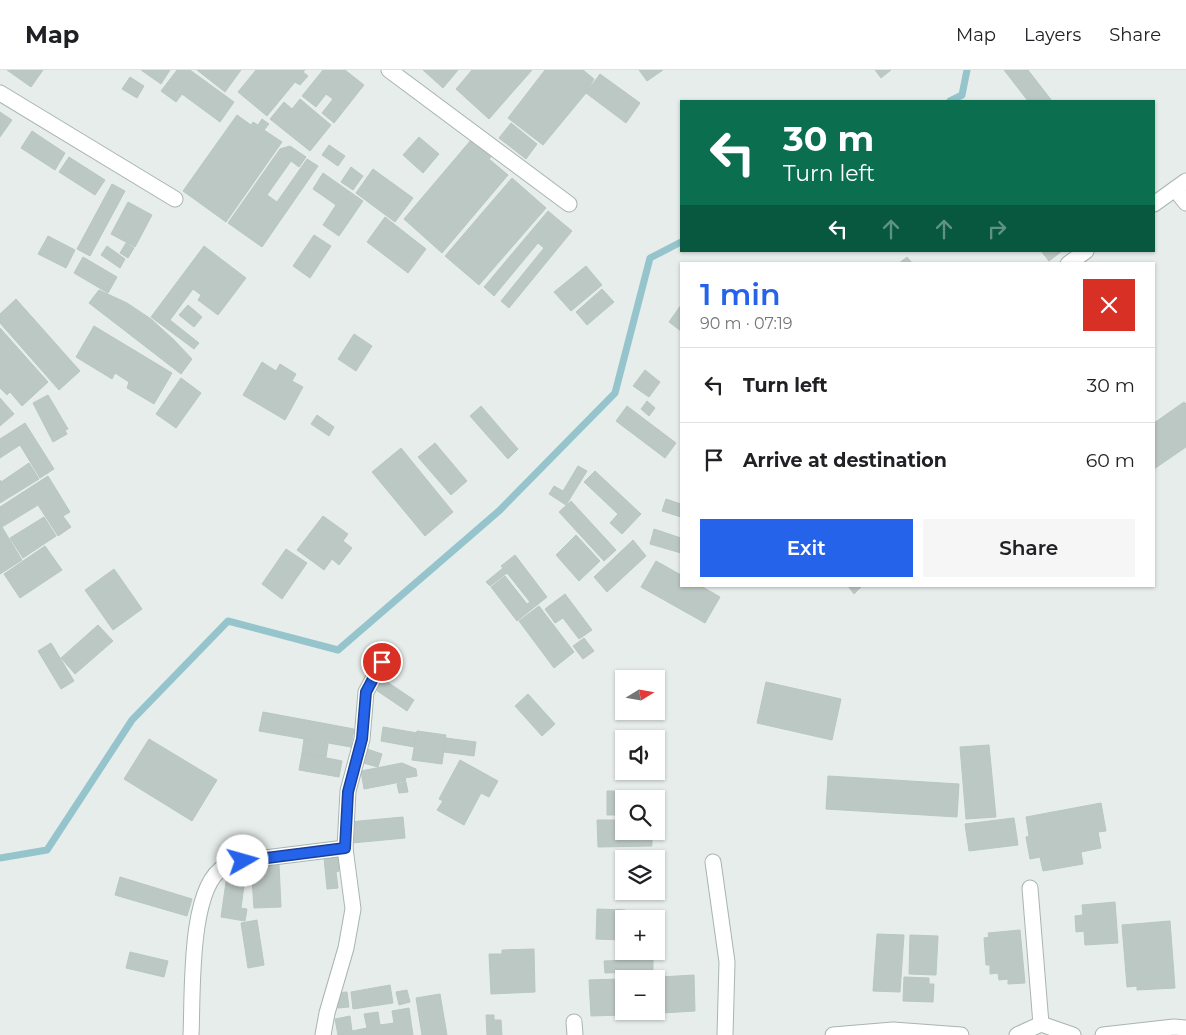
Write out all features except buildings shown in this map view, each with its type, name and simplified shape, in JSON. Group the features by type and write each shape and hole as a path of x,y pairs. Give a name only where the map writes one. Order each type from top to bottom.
{"street":[{"path":"389,70 570,204"},
{"path":"0,93 176,199"},
{"path":"1155,203 1180,185 1186,203"},
{"path":"1071,262 1085,252"},
{"path":"323,1035 327,1013 346,948 353,909 345,848 348,792 362,739 366,692 382,662"},
{"path":"191,1035 198,918 206,889 216,873 224,867 243,861 345,848"},
{"path":"713,862 727,962 725,1035"},
{"path":"1030,888 1041,1024"},
{"path":"1016,1035 1041,1024 1073,1035"},
{"path":"1103,1035 1174,1027 1186,1028"},
{"path":"832,1035 893,1030 961,1035"}],"waterway":[{"path":"952,100 962,95 967,70"},
{"path":"0,858 47,850 132,720 228,621 338,650 500,510 615,393 650,258 680,243"}],"route":[{"path":"243,861 345,848 348,792 362,739 366,692 382,662"}]}
